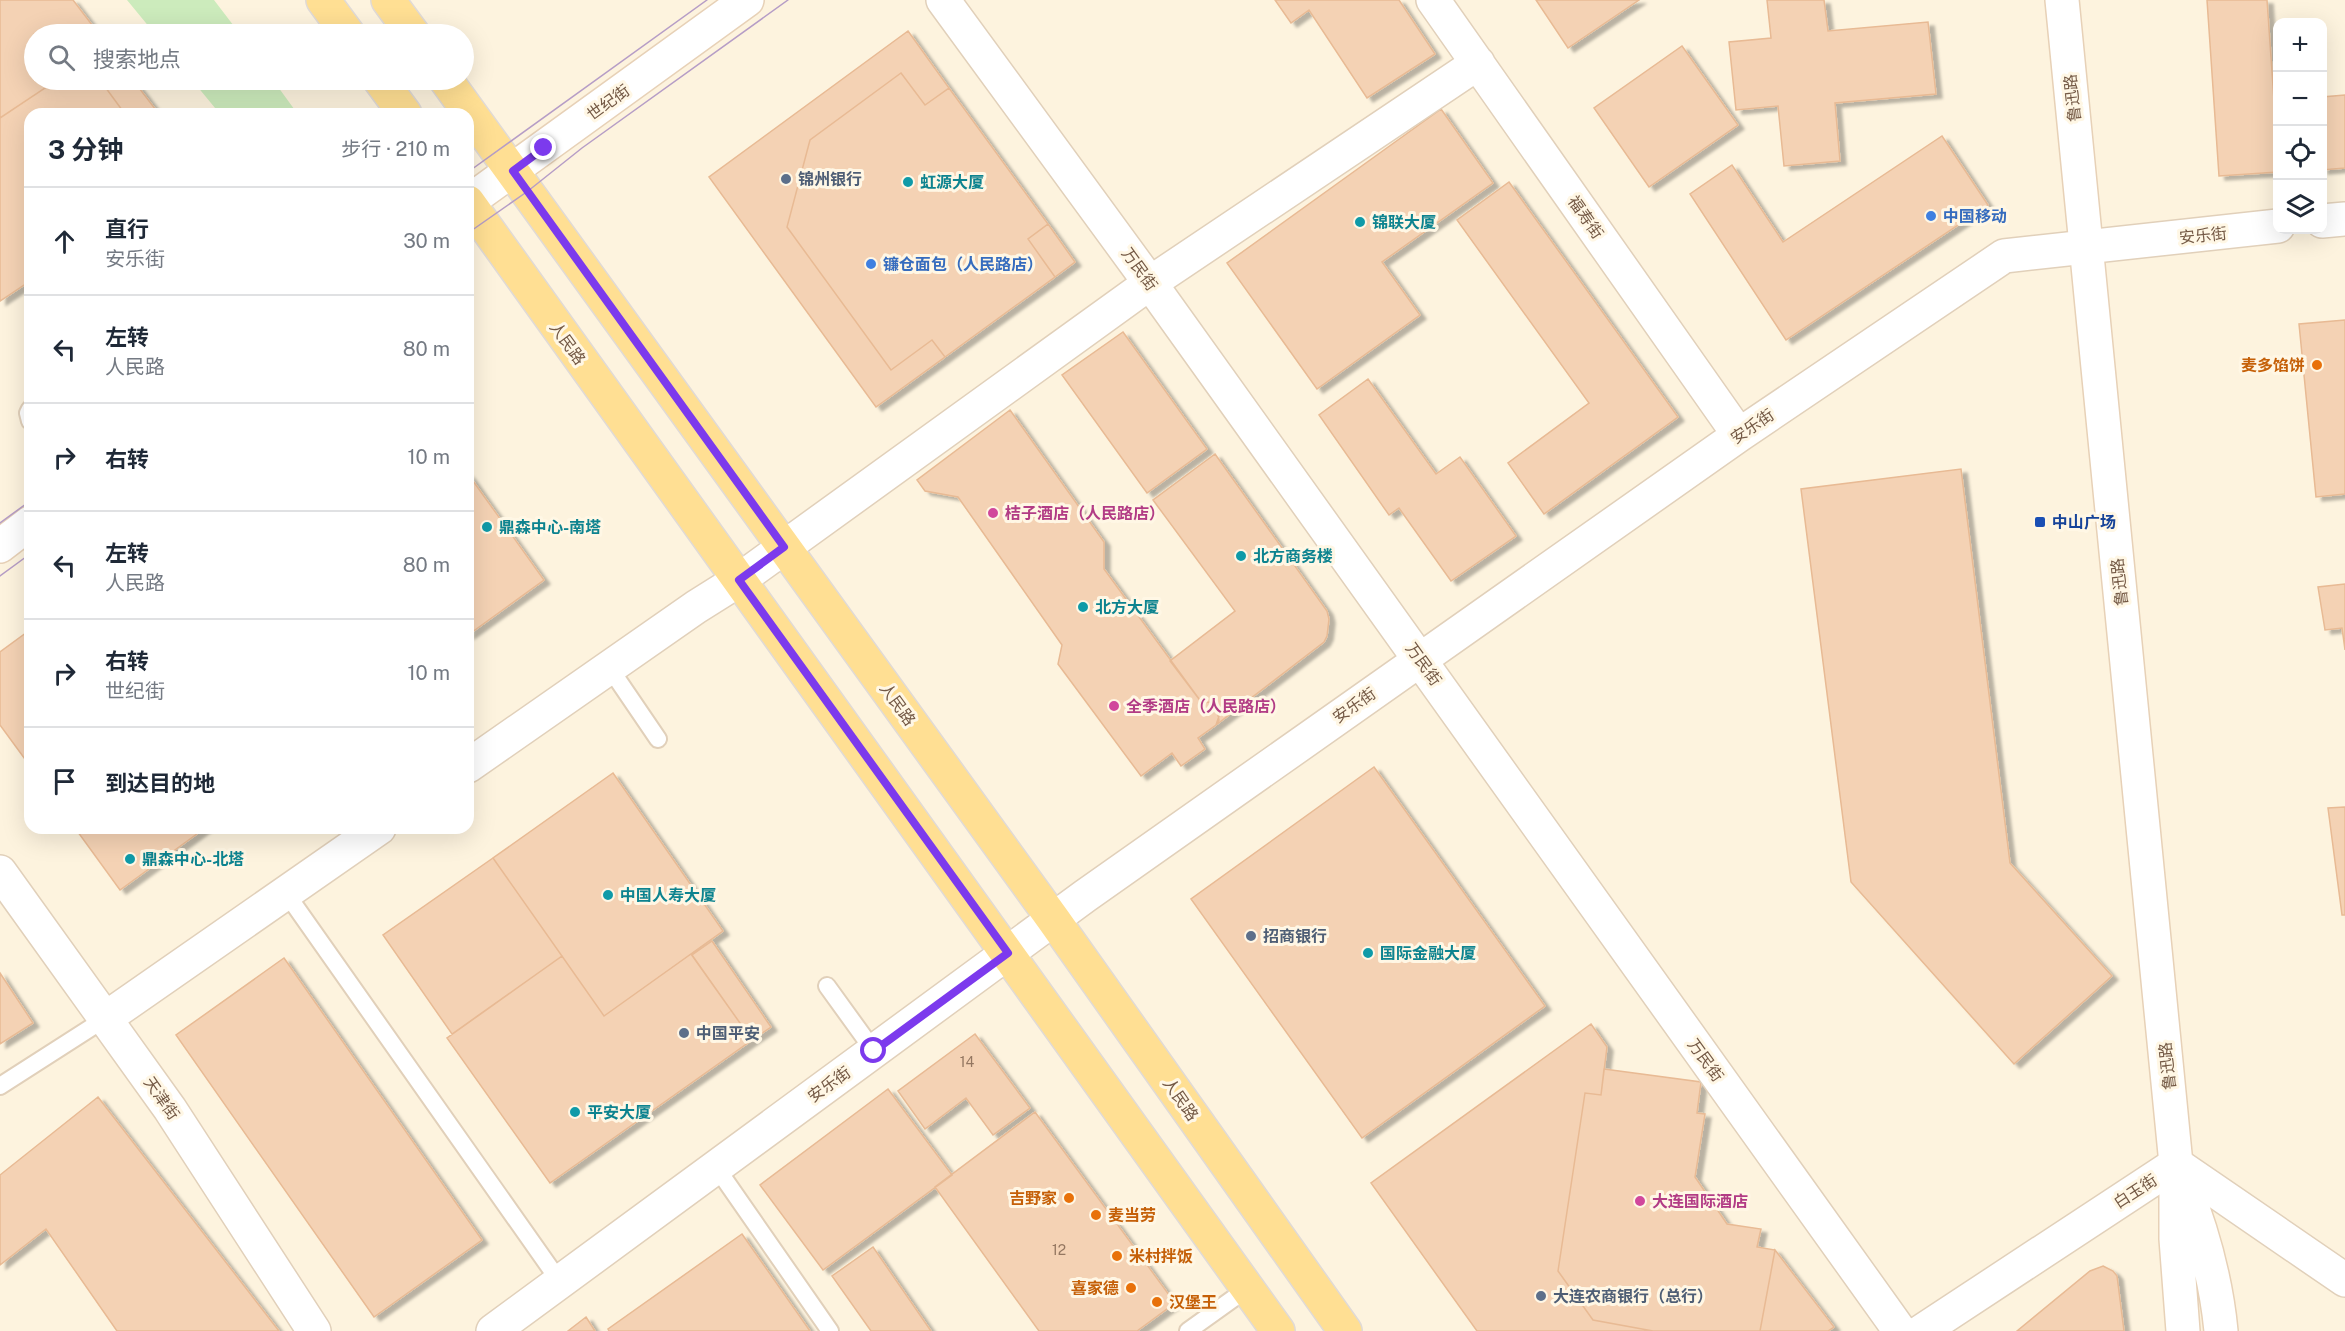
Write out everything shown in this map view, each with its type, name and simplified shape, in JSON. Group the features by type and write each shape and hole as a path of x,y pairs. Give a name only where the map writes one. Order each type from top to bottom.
{"main road":[{"path":"323,0 341,24"},
{"path":"388,0 406,24"},
{"path":"387,90 401,108"},
{"name":"人民路","path":"454,90 467,108"},
{"name":"人民路","path":"474,117 1053,919 1345,1331"},
{"name":"人民路","path":"474,210 1278,1331"}],"street":[{"name":"世纪街","path":"474,198 747,0"},
{"name":"万民街","path":"944,0 1150,283 1900,1331"},
{"name":"福寿街","path":"1433,0 1738,435"},
{"name":"鲁迅路","path":"2062,0 2176,1164 2176,1239 2183,1331"},
{"path":"474,762 696,607 739,580 1150,283 1478,63"},
{"path":"2327,221 2345,219"},
{"name":"安乐街","path":"493,1331 1053,919 1419,658 1738,435 2004,256 2273,226"},
{"path":"0,546 24,528"},
{"path":"106,1018 370,834"},
{"name":"天津街","path":"0,872 170,1109 315,1331"},
{"path":"2176,1164 2345,1280"},
{"name":"鲁迅路","path":"2176,1164 2203,1233 2218,1299 2221,1331"},
{"name":"白玉街","path":"1922,1331 2176,1164"}],"lane":[{"path":"609,667 658,739"},
{"path":"286,893 560,1282"},
{"path":"827,986 874,1051"},
{"path":"0,1086 106,1018"},
{"path":"716,1167 830,1331"},
{"path":"1188,1331 1248,1288"}],"green space":[{"path":"127,0 214,0 232,24 147,24"},
{"path":"200,90 280,90 293,108 215,108"}],"building":[{"path":"0,0 73,0 91,24 24,24 24,90 42,90 0,118"},
{"path":"1275,0 1399,0 1435,54 1367,98 1309,10 1291,23"},
{"path":"1536,0 1639,0 1568,48"},
{"path":"1767,0 1824,0 1828,31 1928,22 1936,94 1835,103 1840,161 1784,166 1778,106 1736,110 1729,42 1771,38"},
{"path":"2207,0 2267,0 2273,86 2273,172 2219,176"},
{"path":"908,31 949,88 925,105 901,73 810,140 787,227 891,370 932,340 945,357 876,407 709,177"},
{"path":"1682,46 1738,125 1649,187 1594,108"},
{"name":"虹源大厦","path":"901,73 925,105 949,88 1048,224 1028,239 1055,277 945,357 932,340 891,370 787,227 810,140"},
{"path":"42,90 107,90 121,108 24,108 24,285 0,301 0,118"},
{"path":"107,90 141,90 154,108 121,108"},
{"path":"2345,95 2345,168 2327,170 2327,97"},
{"name":"锦联大厦","path":"1441,109 1493,183 1382,262 1420,315 1317,389 1227,263"},
{"path":"1942,136 1988,205 1786,340 1690,194 1732,165 1783,242"},
{"path":"1509,182 1678,417 1544,514 1508,463 1589,403 1457,220"},
{"path":"1048,224 1075,262 1055,277 1028,239"},
{"path":"2345,320 2345,494 2316,497 2299,324"},
{"path":"1123,332 1207,449 1147,493 1062,375"},
{"path":"1368,379 1436,474 1460,457 1516,536 1451,581 1399,508 1389,515 1319,415"},
{"name":"北方大厦","path":"1010,410 1104,542 1104,569 1202,703 1210,702 1217,710 1219,720 1216,725 1198,738 1205,749 1181,766 1172,753 1141,776 1058,664 1062,645 958,497 925,491 917,480"},
{"name":"北方商务楼","path":"1215,454 1327,611 1329,619 1324,642 1216,725 1219,716 1215,705 1210,702 1202,703 1170,661 1235,611 1153,500"},
{"path":"1961,469 2010,863 2112,976 2014,1064 1851,882 1801,489"},
{"name":"鼎森中心-南塔","path":"474,482 544,580 474,631"},
{"path":"2345,584 2345,650 2342,628 2325,630 2318,587"},
{"path":"24,634 24,758 0,725 0,652"},
{"name":"国际金融大厦","path":"1374,767 1545,1006 1362,1138 1191,899"},
{"name":"中国人寿大厦","path":"613,773 723,931 604,1016 493,858"},
{"path":"2345,807 2345,915 2342,915 2328,808"},
{"name":"鼎森中心-北塔","path":"79,834 197,834 120,890"},
{"path":"493,858 562,956 452,1034 383,935"},
{"path":"712,941 771,1027 752,1040 692,955"},
{"name":"平安大厦","path":"691,954 752,1040 550,1183 447,1038 562,956 604,1016"},
{"path":"284,958 482,1240 374,1317 176,1035"},
{"path":"0,973 33,1023 0,1044"},
{"path":"1591,1024 1607,1047 1601,1095 1585,1093 1558,1271 1593,1320 1653,1331 1477,1331 1371,1183"},
{"path":"975,1034 1030,1108 993,1135 966,1098 925,1129 898,1091"},
{"name":"大连国际酒店","path":"1604,1069 1701,1082 1697,1113 1705,1114 1695,1177 1727,1224 1761,1229 1757,1247 1775,1250 1760,1331 1653,1331 1593,1320 1558,1271 1585,1093 1601,1095"},
{"path":"888,1089 952,1175 823,1270 760,1185"},
{"path":"98,1097 279,1331 117,1331 46,1229 0,1265 0,1175"},
{"path":"1035,1112 1175,1303 1137,1331 1039,1331 935,1187"},
{"path":"742,1234 810,1331 609,1331 608,1329"},
{"path":"873,1247 931,1331 871,1331 832,1276"},
{"path":"1775,1250 1834,1327 1828,1331 1760,1331"},
{"path":"2103,1266 2117,1276 2124,1331 2017,1331 2090,1271"},
{"path":"586,1317 595,1331 568,1331"}],"tram line":[{"path":"474,168 707,0"},
{"path":"474,229 788,0"},
{"path":"0,523 24,505"},
{"path":"0,576 24,558"}],"place":[{"name":"锦州银行","path":"786,179"},
{"name":"虹源大厦","path":"908,182"},
{"name":"中国移动","path":"1931,216"},
{"name":"锦联大厦","path":"1360,222"},
{"name":"镰仓面包（人民路店）","path":"871,264"},
{"name":"麦多馅饼","path":"2317,365"},
{"name":"桔子酒店（人民路店）","path":"993,513"},
{"name":"中山广场","path":"2040,522"},
{"name":"鼎森中心-南塔","path":"487,527"},
{"name":"北方商务楼","path":"1241,556"},
{"name":"北方大厦","path":"1083,607"},
{"name":"全季酒店（人民路店）","path":"1114,706"},
{"name":"鼎森中心-北塔","path":"130,859"},
{"name":"中国人寿大厦","path":"608,895"},
{"name":"招商银行","path":"1251,936"},
{"name":"国际金融大厦","path":"1368,953"},
{"name":"中国平安","path":"684,1033"},
{"name":"平安大厦","path":"575,1112"},
{"name":"吉野家","path":"1069,1198"},
{"name":"大连国际酒店","path":"1640,1201"},
{"name":"麦当劳","path":"1096,1215"},
{"name":"米村拌饭","path":"1117,1256"},
{"name":"喜家德","path":"1131,1288"},
{"name":"大连农商银行（总行）","path":"1541,1296"},
{"name":"汉堡王","path":"1157,1302"}],"route":[{"path":"544,148 513,171 784,547 739,580 1008,953 874,1051"}]}
